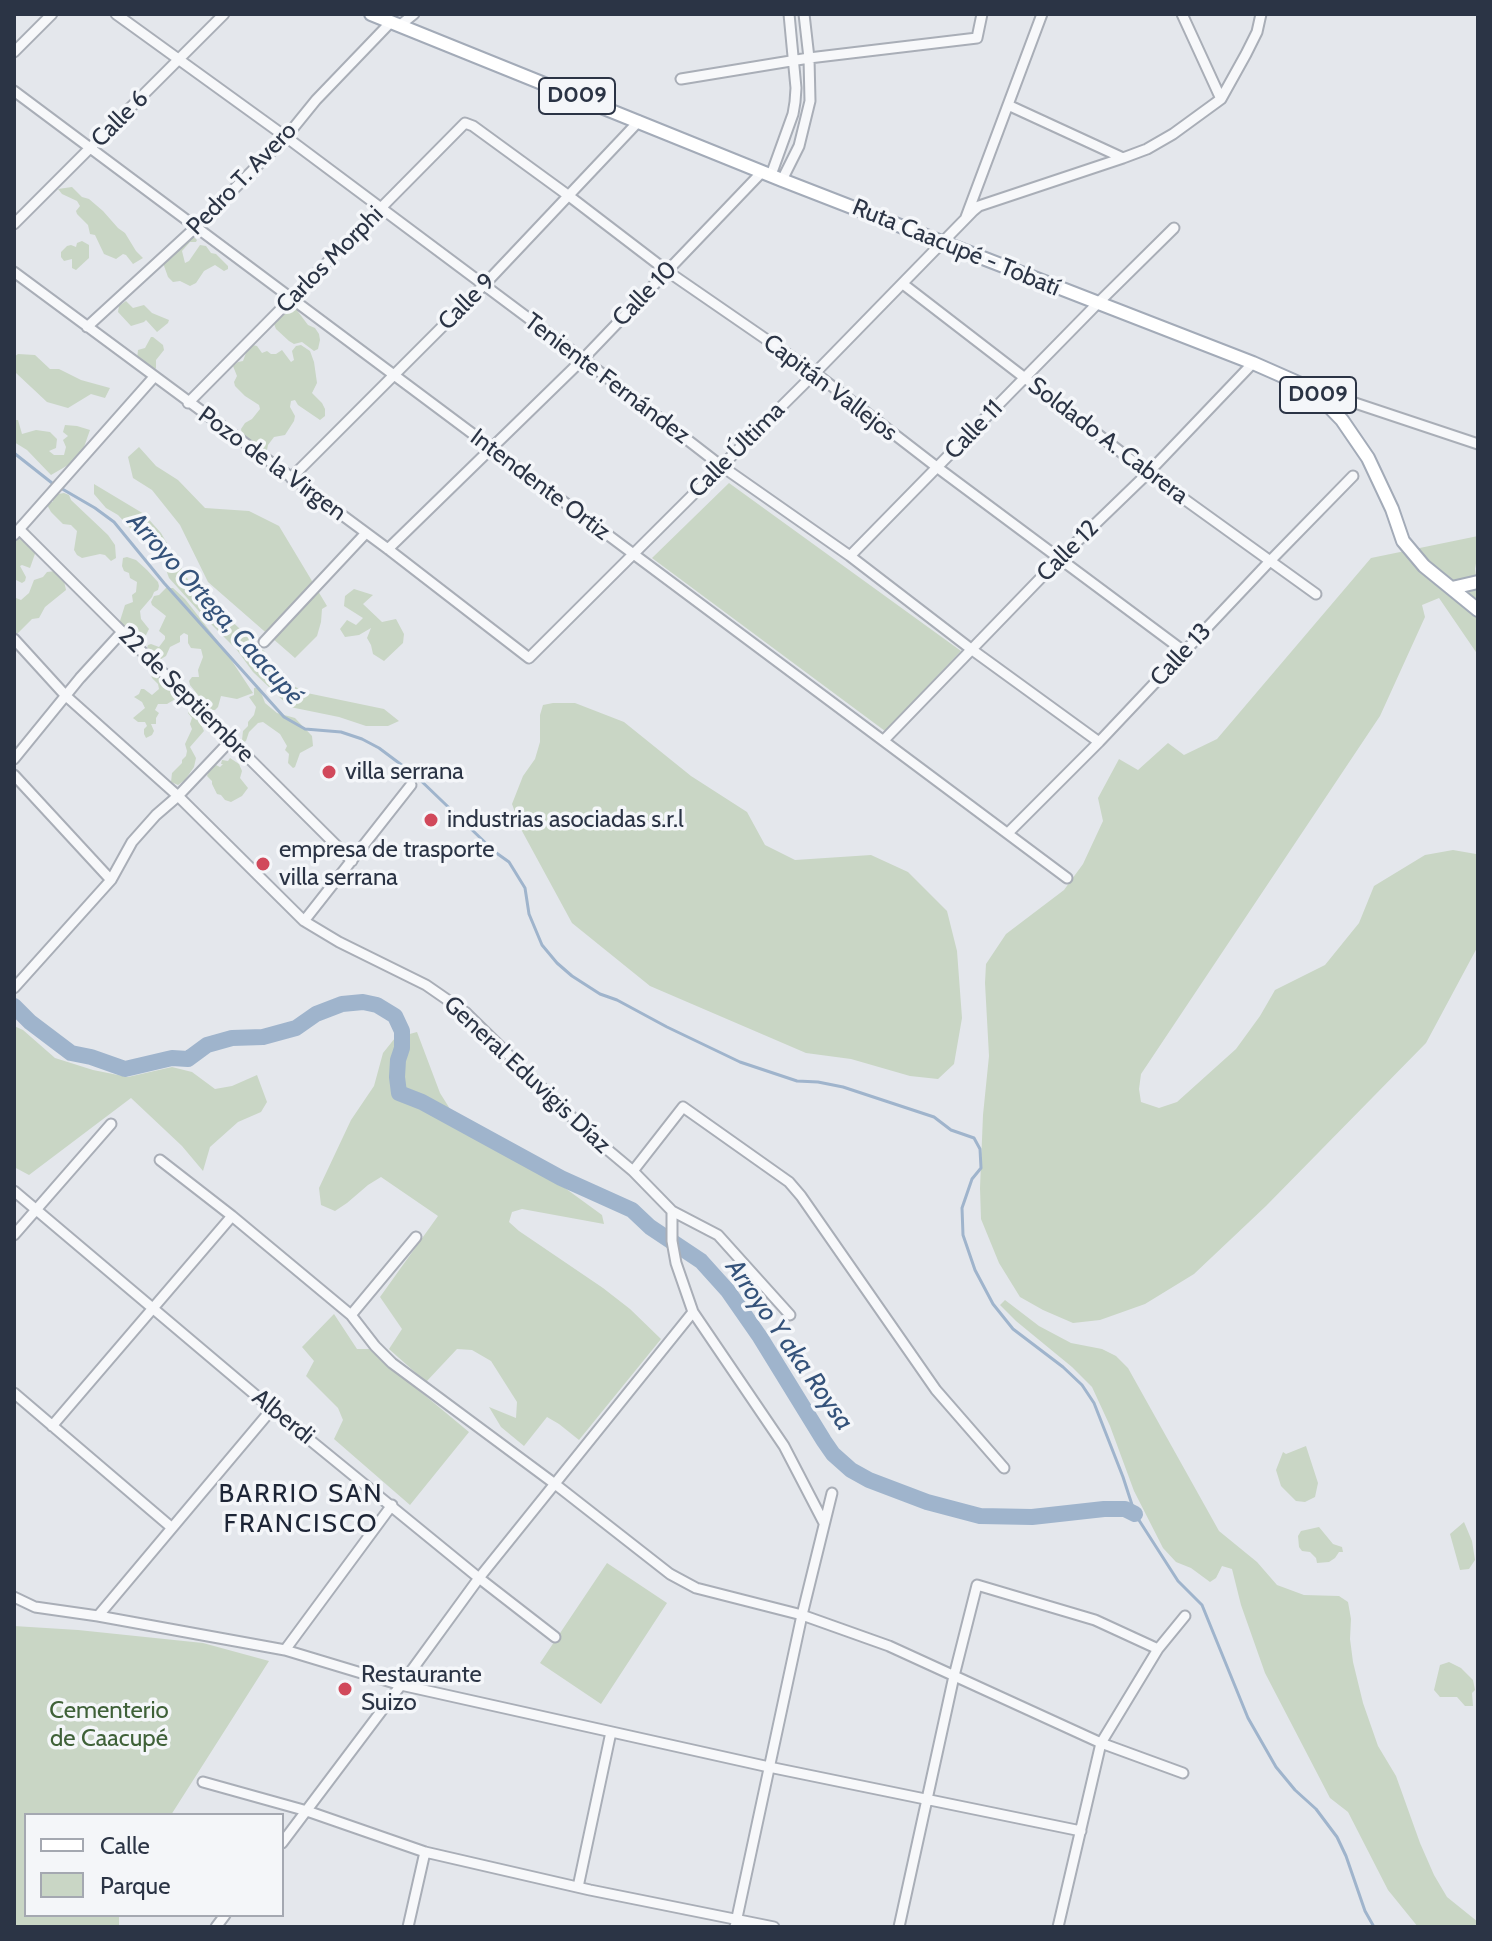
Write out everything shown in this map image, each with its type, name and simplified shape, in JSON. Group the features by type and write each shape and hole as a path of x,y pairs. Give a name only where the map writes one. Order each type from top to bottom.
{"main road":[{"name":"Ruta Caacupé - Tobatí","path":"371,14 1097,304 1253,363 1309,388 1342,420 1368,458 1403,541 1424,566 1478,610"},
{"path":"1452,588 1478,582"}],"street":[{"path":"14,52 52,14"},
{"name":"Teniente Fernández","path":"116,14 286,137 720,465 850,556 1099,742"},
{"name":"Calle 6","path":"14,224 224,14"},
{"name":"Pedro T. Avero","path":"87,327 196,227 286,137 316,100 394,24 414,14"},
{"path":"772,175 793,114 796,88 789,14"},
{"path":"772,175 799,146 810,101 804,14"},
{"path":"681,79 794,60 977,38 982,14"},
{"path":"964,221 1042,14"},
{"path":"1182,14 1221,99"},
{"path":"964,221 979,206 1123,158 1173,134 1221,99 1257,32 1261,14"},
{"name":"Intendente Ortiz","path":"14,91 1067,878"},
{"path":"1008,105 1123,158"},
{"name":"Calle 9","path":"291,478 484,285 639,121"},
{"name":"Carlos Morphi","path":"188,403 465,123 473,126"},
{"name":"Capitán Vallejos","path":"473,126 667,271 815,373 1185,652"},
{"name":"Calle 10","path":"388,549 583,359 667,271 772,175"},
{"name":"Calle Última","path":"529,658 964,221"},
{"name":"Calle 11","path":"850,556 1174,228"},
{"name":"Pozo de la Virgen","path":"14,272 388,549 529,658"},
{"name":"Soldado A. Cabrera","path":"903,284 1148,473 1316,594"},
{"name":"Calle 12","path":"884,740 1253,363"},
{"path":"17,532 154,377"},
{"path":"1309,388 1478,444"},
{"name":"Calle 13","path":"1008,833 1353,476"},
{"name":"22 de Septiembre","path":"17,532 352,861"},
{"path":"264,642 366,533"},
{"path":"14,759 122,632"},
{"name":"General Eduvigis Díaz","path":"14,639 66,696 178,796 304,921 426,985 465,1012 672,1211 718,1235 790,1315"},
{"path":"14,988 111,880 132,842 231,740"},
{"path":"14,775 111,880"},
{"path":"304,921 411,785"},
{"path":"633,1171 683,1107 789,1182 936,1390 1004,1468"},
{"path":"14,1235 111,1124"},
{"path":"160,1160 351,1315 392,1363 670,1574 696,1588 802,1615 889,1646 1101,1743 1183,1773"},
{"name":"Alberdi","path":"14,1191 272,1409 555,1637"},
{"path":"672,1211 676,1263 693,1312 784,1446 825,1523"},
{"path":"52,1426 232,1216"},
{"path":"351,1315 416,1237"},
{"path":"284,1840 479,1578 693,1312"},
{"path":"14,1393 171,1527"},
{"path":"98,1616 272,1409"},
{"path":"736,1924 802,1615 832,1493"},
{"path":"285,1650 392,1505"},
{"path":"899,1927 977,1585 1095,1620 1158,1649"},
{"path":"14,1597 35,1607 285,1650 401,1685 769,1767 1081,1831"},
{"path":"1058,1927 1101,1743 1158,1649 1185,1616"},
{"path":"578,1887 611,1732"},
{"path":"203,1782 307,1811 425,1852 736,1924 774,1927"},
{"path":"408,1927 425,1852"}],"green space":[{"path":"72,187 125,233 143,258 133,264 126,255 116,259 104,254 95,235 90,234 88,225 77,214 80,206 77,201 58,189"},
{"path":"192,235 197,240 190,242 182,251 185,263 200,245 216,254 228,269 224,271 215,265 204,271 190,286 180,281 173,282 163,263"},
{"path":"82,241 89,245 89,258 76,270 72,268 72,259 64,261 61,252 67,246 76,247"},
{"path":"126,301 133,308 144,305 152,313 169,320 168,323 157,332 146,320 131,326 118,312 119,306"},
{"path":"296,309 319,334 318,349 314,351 302,342 294,344 276,329 275,321"},
{"path":"151,337 163,345 164,350 156,360 153,372 137,359 138,350 145,348"},
{"path":"253,345 262,353 276,354 282,350 291,362 296,346 301,345 310,351 317,383 312,393 325,409 325,416 320,420 295,400 291,401 294,421 285,435 274,437 264,451 242,434 241,429 260,409 259,405 245,396 234,382 237,376 233,366 243,361 247,350"},
{"path":"18,354 35,355 50,369 59,369 81,380 110,388 105,398 91,394 68,408 47,402 16,373 14,357"},
{"path":"14,420 18,420 22,434 36,430 50,432 57,439 56,448 49,451 54,455 64,455 66,447 63,440 68,436 63,432 65,425 90,430 75,461 51,475 27,450 14,442"},
{"path":"139,447 156,466 178,480 205,508 249,511 279,526 327,606 322,609 317,636 295,658 208,582 180,525 152,490 133,478 128,457"},
{"path":"729,483 961,651 885,731 652,558"},
{"path":"94,484 144,514 161,533 194,590 265,652 280,679 307,693 384,709 399,721 388,726 366,726 290,707 253,672 237,650 169,578 157,544 144,543 118,515 106,508 94,494"},
{"path":"64,493 108,535 115,545 116,558 111,561 100,554 82,558 77,555 74,550 77,531 71,525 63,524 46,503 48,500 53,502 53,497"},
{"path":"22,536 36,551 30,568 20,566 26,577 22,583 14,579 14,539"},
{"path":"1478,536 1475,569 1478,655 1439,598 1422,605 1425,617 1380,716 1141,1074 1141,1102 1159,1108 1177,1102 1236,1049 1275,990 1325,965 1359,923 1374,886 1425,855 1453,850 1476,854 1478,946 1426,1043 1266,1206 1194,1274 1145,1304 1100,1320 1073,1323 1020,1297 999,1263 981,1219 983,1115 989,1056 986,964 1006,934 1064,890 1083,864 1103,821 1098,798 1119,759 1138,770 1168,743 1184,755 1217,739 1371,558"},
{"path":"123,558 136,560 159,586 140,611 141,619 149,629 144,643 119,624 125,605 133,602 132,595 136,592 137,582 122,566"},
{"path":"55,571 64,581 66,590 45,607 39,618 32,619 14,634 14,599 21,600 29,593 34,580"},
{"path":"166,588 173,588 185,599 253,693 237,699 221,696 218,707 210,710 190,685 192,677 199,677 203,657 201,649 191,648 188,635 184,633 180,636 180,642 170,647 161,659 150,652 148,645 159,647 165,639 159,631 166,616 151,602"},
{"path":"354,589 373,595 363,604 382,622 396,619 404,634 403,643 384,661 373,654 367,638 371,628 359,635 345,637 340,629 347,620 356,625 363,618 344,606 345,596"},
{"path":"150,672 157,672 180,693 183,701 177,698 167,704 158,704 156,724 151,724 154,731 146,738 145,722 133,718 145,708 134,697 141,689 152,695 159,689"},
{"path":"259,687 265,703 277,713 295,718 312,736 313,746 300,753 293,768 288,763 287,746 280,734 263,722 249,732 246,741 242,740 243,731 256,707 249,697 254,695 254,688"},
{"path":"575,703 624,722 691,776 747,812 765,845 795,860 871,855 908,872 947,911 957,951 962,1018 954,1064 938,1079 910,1076 851,1059 806,1053 650,986 572,923 522,831 512,804 523,776 535,759 540,742 543,705"},
{"path":"190,708 194,709 204,731 190,747 196,758 194,767 178,785 171,782 172,773 186,756 185,744 192,729 192,718 188,713"},
{"path":"230,758 239,764 242,771 240,778 248,788 231,802 217,794 207,776 210,767 220,767 222,760 228,761"},
{"path":"14,1026 55,1058 93,1070 128,1077 172,1067 192,1072 215,1089 232,1086 257,1075 267,1102 261,1112 238,1122 210,1147 203,1171 182,1146 131,1098 29,1175 14,1167"},
{"path":"417,1032 440,1093 450,1109 473,1133 543,1172 602,1215 604,1224 522,1209 512,1212 509,1222 603,1288 661,1339 579,1440 547,1417 524,1446 501,1427 489,1407 516,1418 517,1402 491,1361 472,1350 457,1349 426,1382 389,1349 402,1329 380,1297 438,1216 381,1177 335,1211 321,1205 319,1188 351,1120 374,1086 383,1053 395,1038"},
{"path":"1005,1300 1039,1326 1071,1343 1102,1349 1116,1356 1128,1368 1219,1531 1257,1562 1277,1585 1304,1595 1339,1596 1348,1602 1353,1662 1378,1746 1396,1776 1434,1875 1447,1897 1478,1922 1478,1927 1418,1927 1388,1890 1348,1812 1330,1798 1265,1673 1232,1569 1222,1566 1210,1582 1191,1568 1176,1562 1163,1548 1134,1491 1092,1387 1000,1305"},
{"path":"334,1314 357,1349 369,1349 469,1432 410,1505 334,1439 343,1420 338,1408 306,1376 314,1361 302,1347"},
{"path":"1306,1446 1318,1483 1315,1497 1305,1502 1296,1501 1281,1486 1276,1470 1283,1452 1286,1454"},
{"path":"1464,1522 1472,1541 1475,1560 1469,1569 1460,1570 1450,1534"},
{"path":"1319,1527 1333,1544 1342,1547 1343,1552 1329,1562 1317,1563 1310,1552 1302,1551 1299,1547 1301,1531"},
{"path":"607,1563 667,1603 601,1704 540,1663"},
{"name":"Cementerio de Caacupé","path":"14,1626 203,1643 269,1661 172,1813 24,1813 24,1917 119,1917 119,1927 14,1927"},
{"path":"1449,1662 1473,1680 1473,1706 1465,1706 1457,1697 1440,1697 1434,1690 1440,1665"}],"waterway":[{"name":"Arroyo Ortega, Caacupé","path":"14,453 52,483 114,522 284,717 305,729 341,732 379,748 415,775 509,862 525,888 529,914 542,945 572,976 600,994 740,1062 797,1081 843,1087 934,1117 951,1130 974,1138 980,1149 981,1168 972,1179 962,1208 963,1235 975,1270 993,1304 1013,1329 1063,1367 1082,1385 1094,1403 1135,1514 1178,1581 1202,1605 1248,1718 1276,1767 1316,1809 1337,1837 1374,1927"},
{"name":"Arroyo Y aka Roysa","path":"14,1006 71,1053 125,1069 172,1058 188,1059 207,1045 232,1038 263,1037 296,1028 316,1014 342,1004 363,1002 377,1005 395,1016 402,1031 397,1077 399,1093 422,1102 561,1178 632,1210 650,1227 701,1261 728,1291 760,1337 833,1454 851,1470 927,1502 980,1516 1032,1517 1104,1509 1125,1509 1135,1514"}],"place":[{"name":"villa serrana","path":"329,772"},
{"name":"industrias asociadas s.r.l","path":"431,820"},
{"name":"empresa de trasporte villa serrana","path":"263,864"},
{"name":"Restaurante Suizo","path":"345,1689"}],"district":[{"name":"BARRIO SAN FRANCISCO","path":"301,1509"}]}
